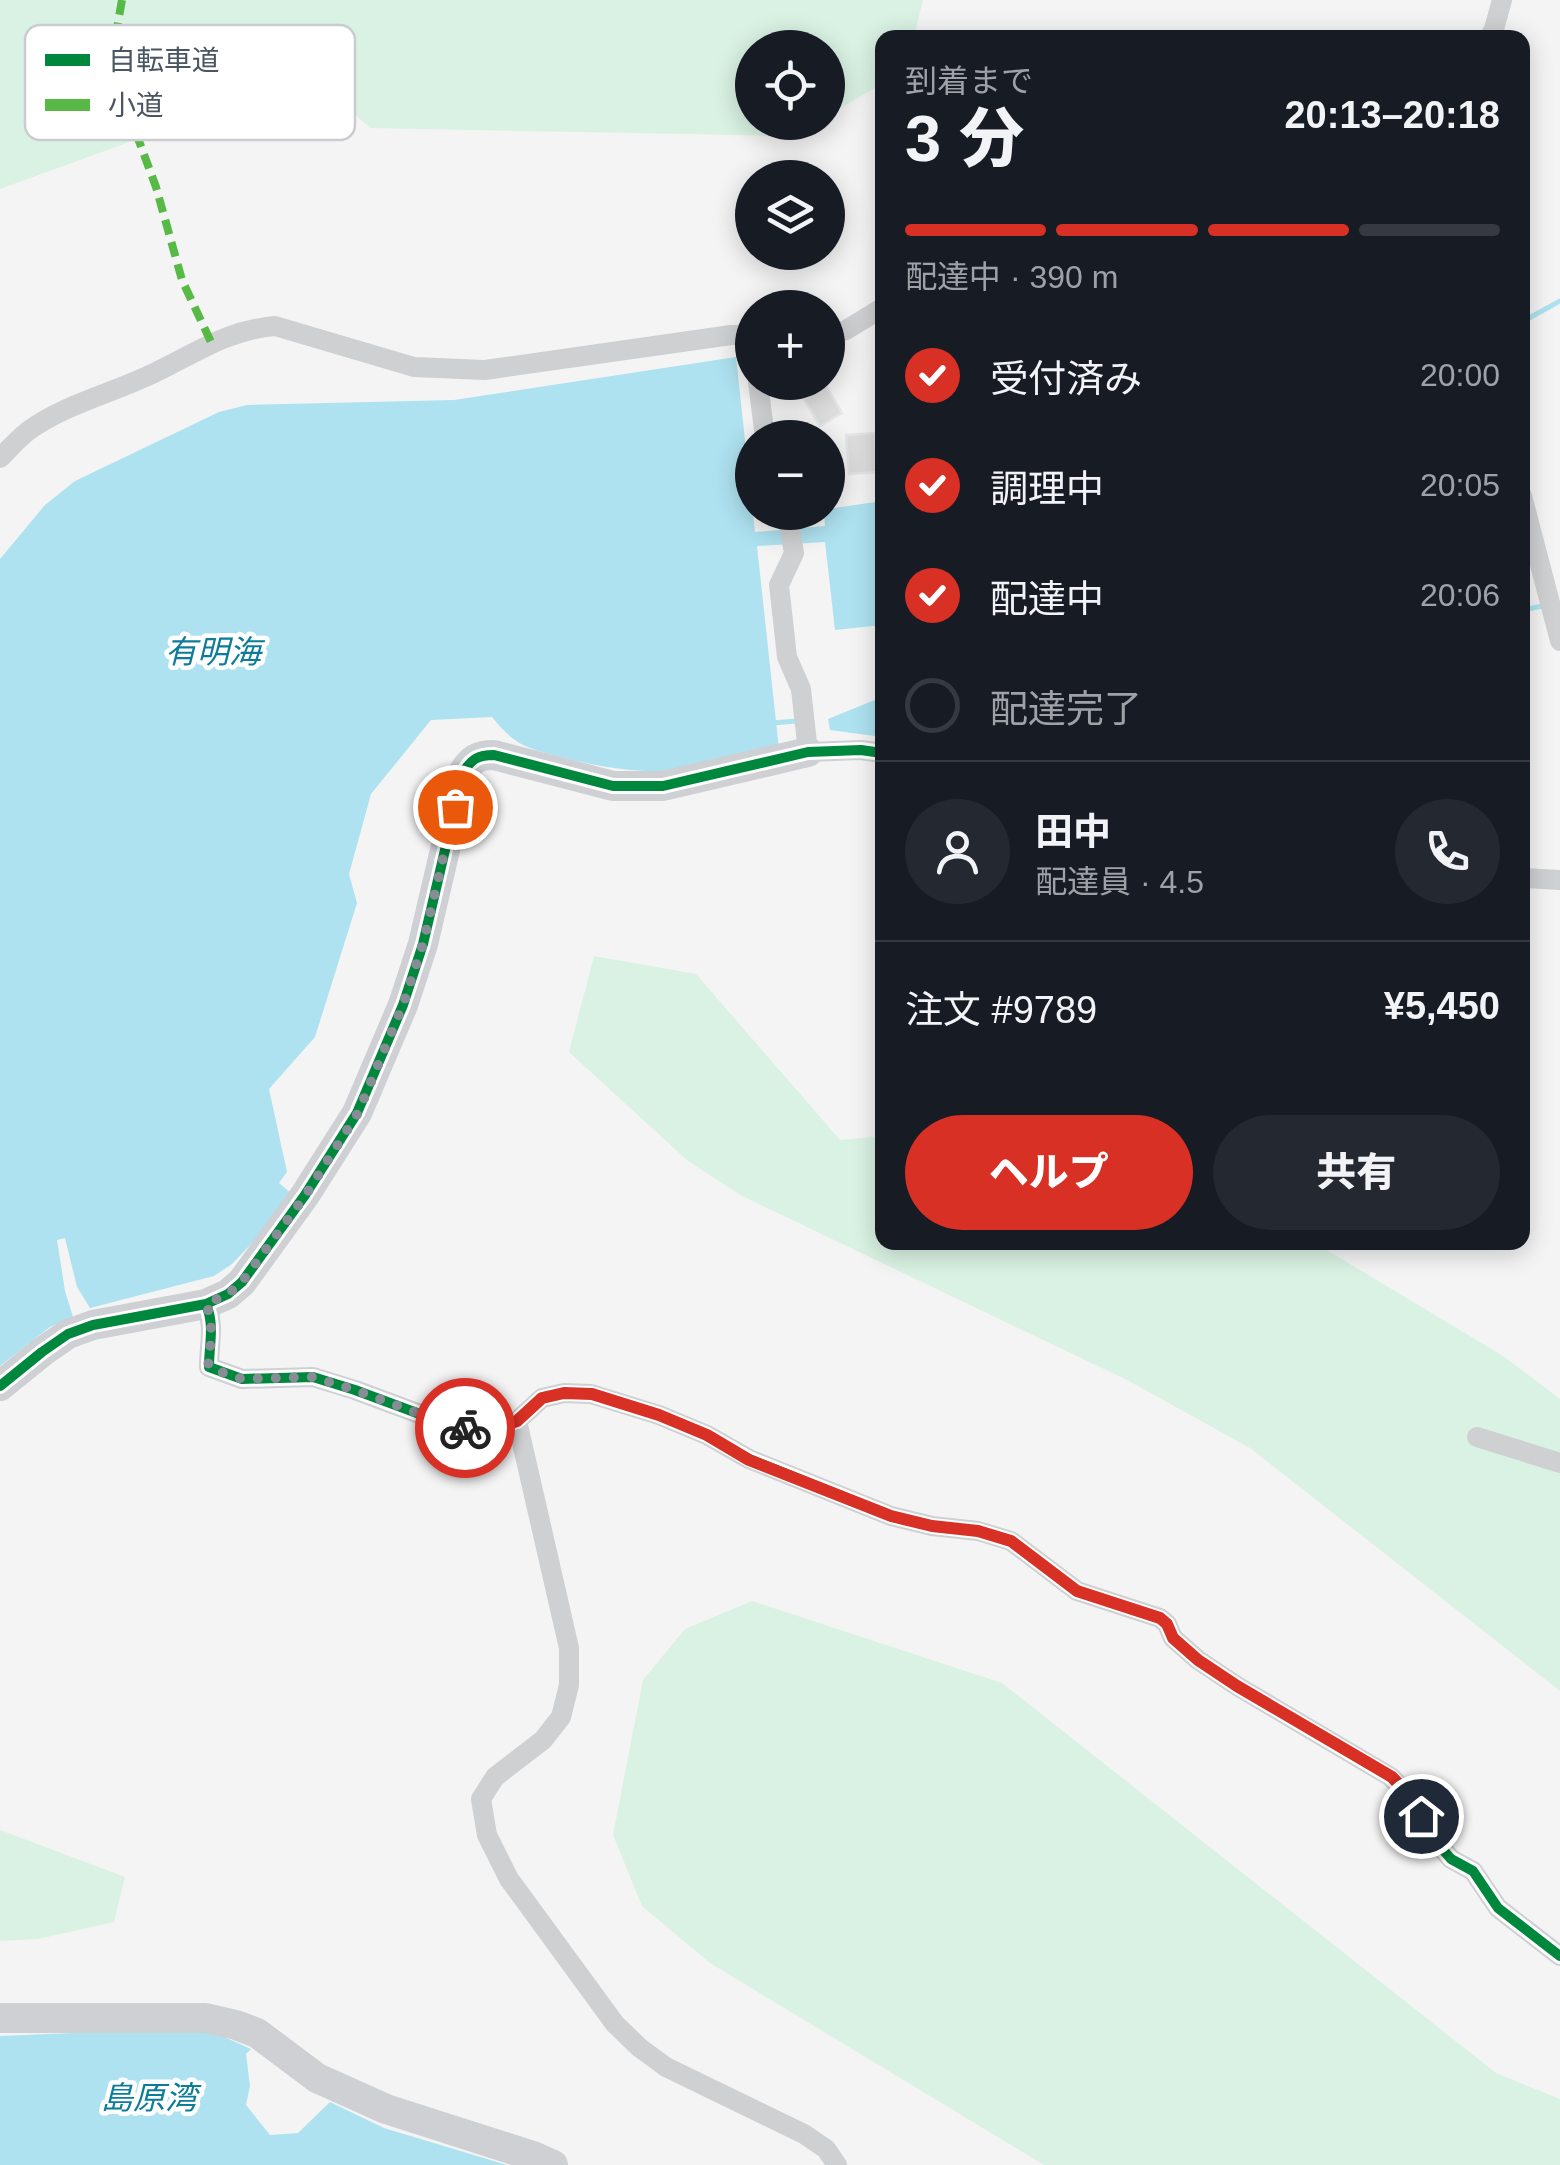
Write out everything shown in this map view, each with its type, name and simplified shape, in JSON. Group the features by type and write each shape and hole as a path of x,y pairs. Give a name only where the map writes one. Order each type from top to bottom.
{"street":[{"path":"1493,30 1502,0"},
{"path":"845,330 875,312"},
{"path":"0,458 29,431 61,412 251,328 275,326 414,366 485,370 735,334"},
{"path":"1530,527 1560,641"},
{"path":"790,530 794,553 779,585 787,658 800,689 808,752"},
{"path":"0,1386 68,1334 93,1325 206,1304 242,1282 305,1196 358,1113 403,1005 423,944 463,773 474,759 494,754 613,786 663,786 808,752 875,752"},
{"path":"1530,878 1560,880"},
{"path":"206,1304 212,1318 208,1363 212,1369 242,1379 313,1377 452,1426 487,1431 517,1421 542,1398 564,1393 592,1394 659,1415 707,1435 749,1460 891,1516 978,1531 1011,1541 1077,1591 1160,1618 1173,1638 1198,1660 1392,1777 1410,1796 1432,1837 1451,1860 1473,1871 1498,1908 1560,1956"},
{"path":"517,1421 569,1648 569,1685 561,1717 544,1740 495,1777 481,1799 487,1835 509,1879 616,2024 640,2048 666,2067 804,2134 826,2149 837,2165"},
{"path":"1477,1436 1560,1464"},
{"path":"0,2018 206,2018 236,2025 257,2034 317,2078 386,2109 553,2165"}],"green space":[{"path":"0,0 923,0 916,30 875,30 875,88 845,105 845,30 735,30 735,135 370,128 355,115 355,25 25,25 25,140 135,140 0,189"},
{"path":"594,956 696,974 840,1140 875,1137 875,1250 1327,1250 1503,1356 1560,1399 1560,1691 1250,1448 1127,1380 742,1196 688,1161 569,1052"},
{"path":"752,1601 1002,1683 1496,2073 1560,2099 1560,2165 1044,2165 710,1963 642,1906 613,1835 643,1680 685,1629"},
{"path":"0,1830 125,1877 114,1922 38,1939 0,1941"}],"water":[{"name":"有明海","path":"735,357 735,400 741,400 743,420 735,420 735,530 845,530 845,506 875,502 875,626 835,630 825,542 757,546 779,749 677,770 638,771 589,764 532,749 508,735 492,717 431,720 371,794 349,874 357,903 315,1037 269,1089 287,1172 279,1183 292,1194 272,1222 232,1264 214,1276 90,1308 77,1287 65,1238 57,1240 73,1317 50,1327 0,1366 0,559 45,505 75,481 219,412 247,405 454,400"},
{"path":"875,700 875,736 830,730 828,719"},
{"name":"島原湾","path":"171,2029 213,2032 251,2049 246,2054 250,2086 246,2105 270,2135 298,2133 330,2102 384,2128 507,2165 0,2165 0,2036"}],"building":[{"path":"805,400 834,400 842,413 830,420 816,420"},
{"path":"875,433 875,472 849,474 846,435"}],"waterway":[{"path":"1530,318 1560,301"},
{"path":"1530,608 1543,606"},
{"path":"772,723 797,721"}],"marked path":[{"path":"118,25 122,0"},
{"path":"138,140 182,280 211,342"}],"cycle path":[{"path":"0,1386 68,1334 93,1325 206,1304 242,1282 305,1195 357,1113 403,1005 423,944 463,773 472,761 494,755 613,786 663,786 808,752 875,752"},
{"path":"206,1304 211,1328 209,1367 242,1379 313,1377 452,1426 487,1431 517,1421 542,1398 564,1393 591,1394 659,1415 707,1435 749,1459 891,1516 978,1531 1011,1541 1077,1591 1160,1618 1173,1638 1198,1660 1391,1777 1410,1797 1432,1837 1451,1859 1473,1871 1498,1908 1560,1956"}],"way so far":[{"path":"455,807 423,944 403,1005 358,1113 305,1196 242,1282 206,1304 212,1318 208,1363 212,1369 242,1379 313,1377 465,1428"}],"route":[{"path":"465,1428 487,1431 517,1421 542,1398 564,1393 592,1394 659,1415 707,1435 749,1460 891,1516 978,1531 1011,1541 1077,1591 1160,1618 1173,1638 1198,1660 1392,1777 1410,1796 1421,1816"}]}
